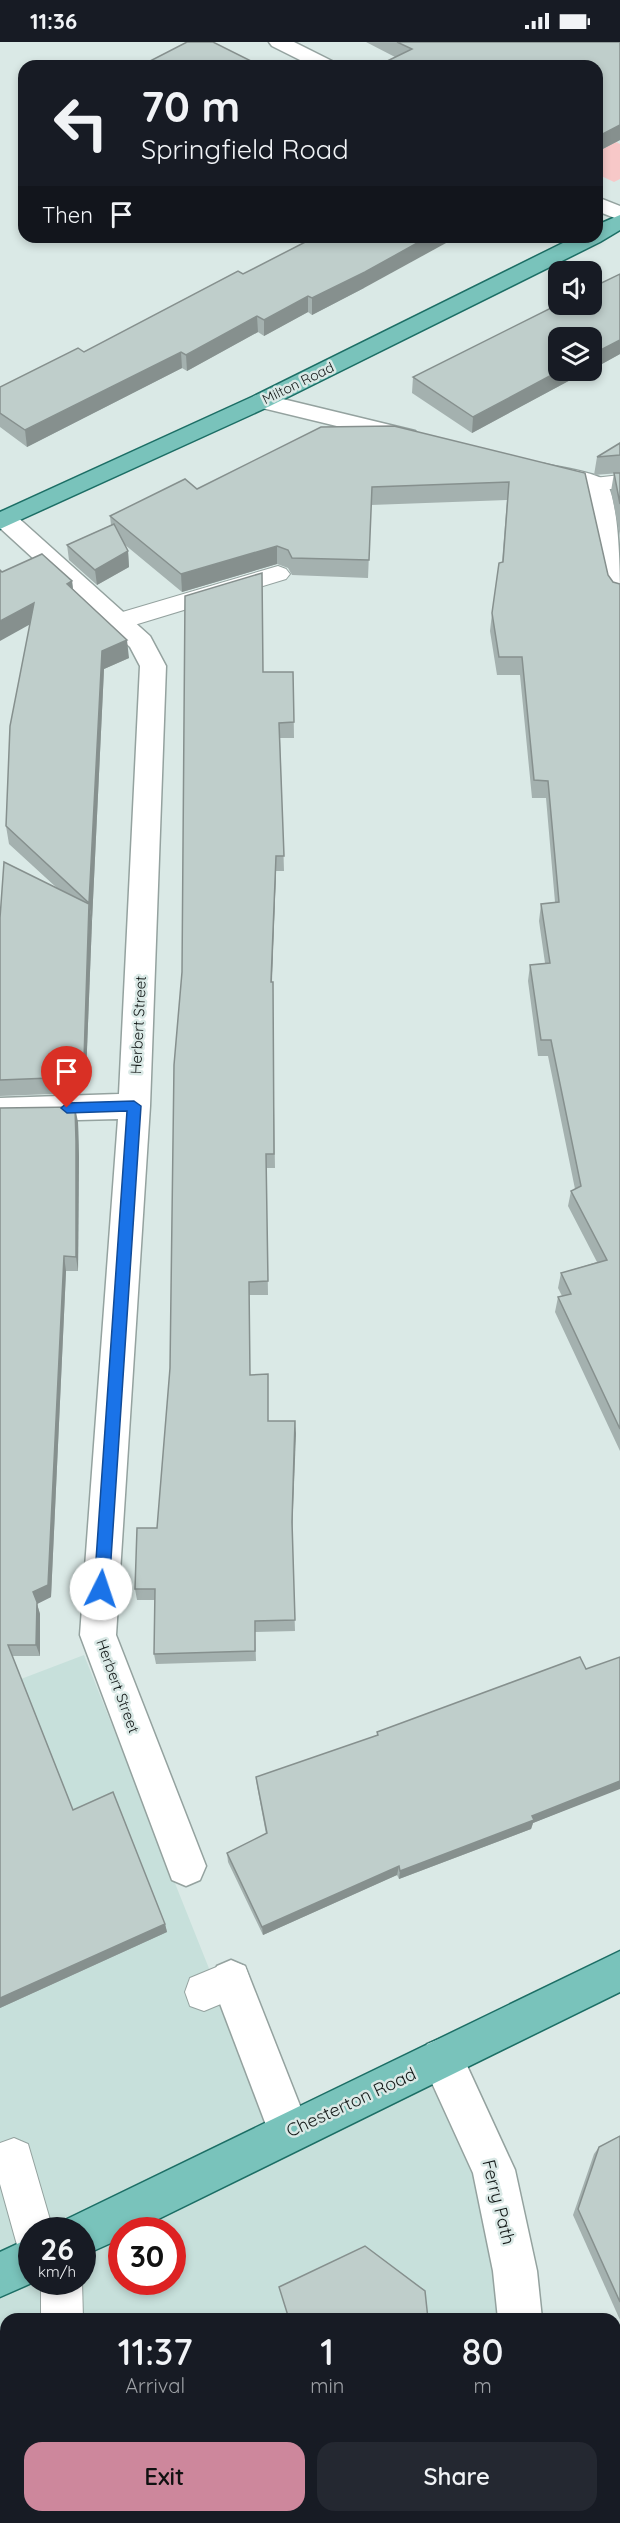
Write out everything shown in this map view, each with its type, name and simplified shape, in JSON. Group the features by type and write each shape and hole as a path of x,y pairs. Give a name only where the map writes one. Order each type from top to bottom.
{"main road":[{"path":"603,231 620,221"},
{"name":"Milton Road","path":"2,520 262,401 580,243"},
{"name":"Chesterton Road","path":"96,2227 620,1971"},
{"path":"0,2276 18,2266"}],"street":[{"path":"279,42 315,60"},
{"path":"603,206 620,214"},
{"path":"262,401 434,443"},
{"path":"525,466 594,484 599,489 620,592"},
{"name":"Herbert Street","path":"2,520 141,642 153,666 134,1106 98,1635 186,1866"},
{"path":"0,1110 134,1106"},
{"path":"217,1986 289,2131"},
{"name":"Ferry Path","path":"442,2059 494,2170 515,2271 519,2313"}],"lane":[{"path":"594,484 620,483"},
{"path":"118,621 278,574"},
{"path":"14,2158 29,2217"},
{"path":"62,2295 62,2313"}],"shaded area":[{"path":"616,142 620,144 620,179 614,182 603,177 603,149"},
{"path":"84,1655 281,2149 435,2080 483,2180 500,2313 0,2313 0,1687"}],"building":[{"path":"187,42 213,42 249,60 152,60"},
{"path":"397,42 620,42 620,125 603,134 603,60 389,60 412,49"},
{"path":"303,243 417,243 312,298 308,296 264,320 257,316 186,355 181,352 25,430 0,413 0,387 78,348 84,352 238,271 243,274"},
{"path":"620,274 620,340 602,349 602,327 548,327 548,377 473,417 413,377 548,310 548,315 602,315 602,283"},
{"path":"394,426 585,473 608,575 613,582 620,584 620,1429 558,1297 571,1294 561,1273 607,1260 571,1191 581,1186 551,1040 541,1040 530,965 550,963 541,904 559,902 548,781 534,780 522,657 499,657 492,613 499,563 503,562 509,482 372,487 369,560 292,558 288,550 277,546 181,574 110,516 185,479 197,489 321,427"},
{"path":"620,443 620,455 597,457"},
{"path":"614,473 620,473 620,504"},
{"path":"114,524 128,551 95,570 67,545"},
{"path":"42,554 72,581 67,584 127,640 102,651 89,903 6,826 10,726 34,603 0,621 0,570 2,572"},
{"path":"262,573 263,672 293,672 294,722 279,723 284,856 276,856 271,982 273,982 274,1154 266,1154 268,1281 249,1282 250,1375 268,1374 268,1421 295,1421 292,1522 295,1620 255,1621 255,1651 154,1654 155,1589 135,1589 137,1528 157,1528 170,1368 174,1065 182,972 185,596"},
{"path":"4,862 89,904 84,1059 74,1060 75,1077 0,1080 0,918"},
{"path":"75,1107 76,1257 64,1256 48,1585 33,1592 37,1602 36,1645 8,1645 73,1810 113,1792 165,1924 0,1998 0,1108"},
{"path":"580,1657 586,1669 620,1657 620,1781 532,1816 534,1820 400,1871 399,1866 262,1927 227,1853 267,1833 256,1777 378,1735 377,1732"},
{"path":"620,2136 620,2302 578,2209 599,2147"},
{"path":"365,2246 425,2291 427,2313 287,2313 279,2287"}],"route":[{"path":"67,1108 134,1106 101,1589"}]}
